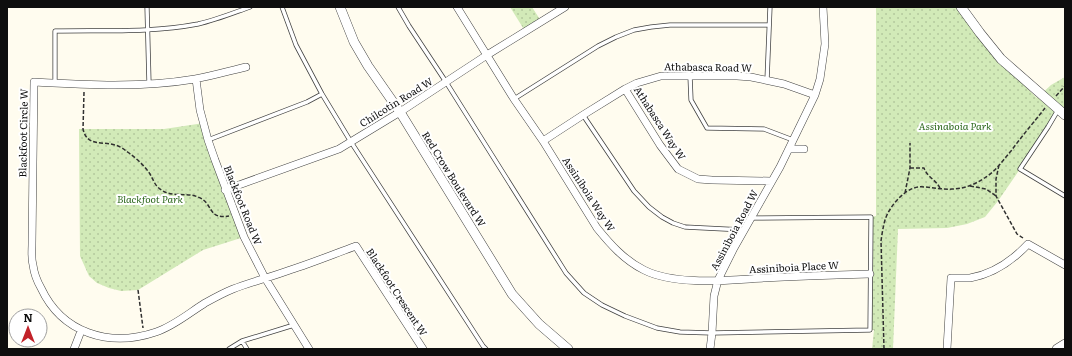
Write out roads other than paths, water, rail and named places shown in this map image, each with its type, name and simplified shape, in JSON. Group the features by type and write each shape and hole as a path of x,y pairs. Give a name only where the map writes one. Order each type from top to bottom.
{"street":[{"name":"Red Crow Boulevard W","path":"340,7 354,42 368,66 400,112 512,294 538,324 568,349"},
{"name":"Assiniboia Way W","path":"457,7 514,99 543,141 597,228 607,241 619,253 644,270 657,275 674,279 718,280"},
{"name":"Chilcotin Road W","path":"225,190 339,149 565,7"},
{"name":"Assiniboia Road W","path":"710,349 714,296 718,280 744,230 780,167 815,95 820,79 825,44 823,7"},
{"path":"962,7 980,33 1001,59 1062,112"},
{"name":"Blackfoot Circle W","path":"246,67 196,79 149,84 34,82 32,265 46,298 54,310 66,321 81,331 97,336 112,338 129,338 157,332 169,327 205,303 234,289 265,278"},
{"name":"Athabasca Road W","path":"543,141 583,114 626,89 637,83 661,76 751,77 784,84 815,95"},
{"name":"Blackfoot Road W","path":"196,79 200,110 208,140 235,216 265,278 309,349"},
{"name":"Athabasca Way W","path":"626,89 660,145 678,169 698,179 771,181"},
{"path":"789,149 804,149"},
{"path":"947,349 951,278 969,278 986,273 1005,264 1028,244 1065,265"},
{"name":"Blackfoot Crescent W","path":"265,278 289,271 356,246 423,349"},
{"name":"Assiniboia Place W","path":"718,280 870,274"},
{"path":"74,349 81,331"},
{"path":"1057,349 1065,344"}],"lane":[{"path":"147,7 149,84"},
{"path":"55,83 55,31 148,30 174,28 220,18 250,7"},
{"path":"282,7 296,45 322,94 351,142 486,349"},
{"path":"398,7 566,273 584,293 602,305 625,316 657,328 680,332 712,333 870,330 871,217 751,218"},
{"path":"767,80 770,7"},
{"path":"514,99 598,46 634,30 670,25 769,25"},
{"path":"690,76 691,100 707,128 764,129 793,140"},
{"path":"208,140 307,102 322,94"},
{"path":"1062,112 1048,127 1020,169 1065,196"},
{"path":"583,114 634,191 649,207 662,217 685,227 744,230"},
{"path":"229,349 242,341 294,325"},
{"path":"242,341 247,349"}],"park label":[{"name":"Assinaboia Park","path":"955,126"},
{"name":"Blackfoot Park","path":"150,199"}]}
